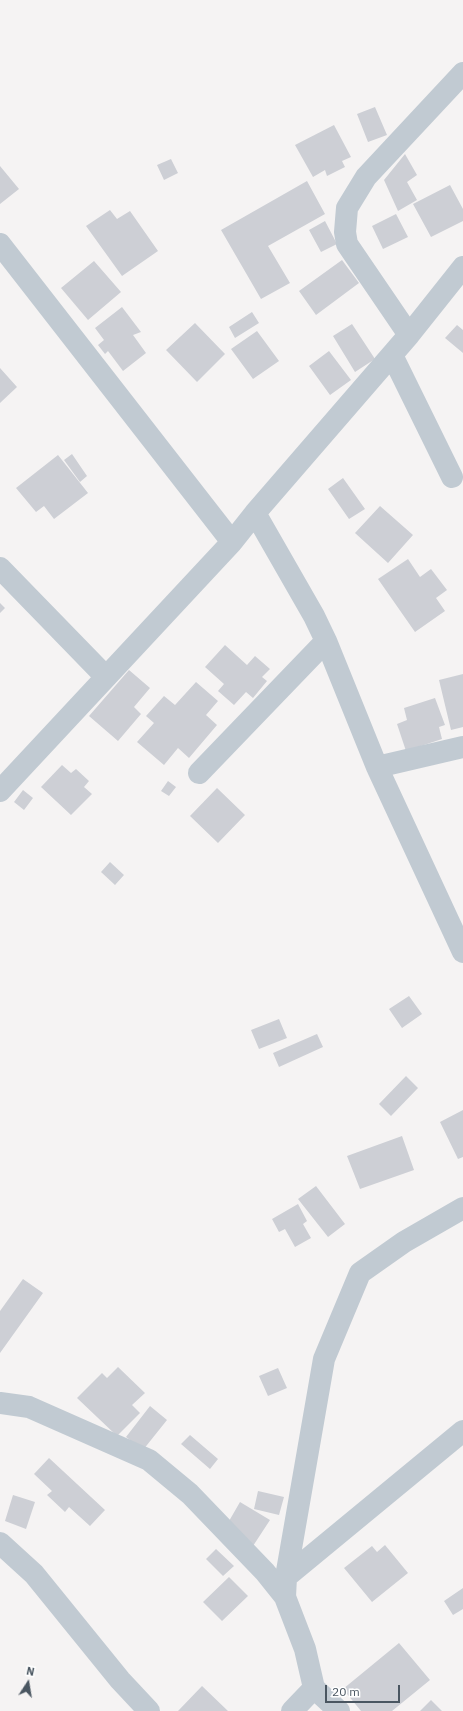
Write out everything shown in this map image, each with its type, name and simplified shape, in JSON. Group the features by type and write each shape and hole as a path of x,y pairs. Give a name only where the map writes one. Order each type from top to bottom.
{"street":[{"path":"409,335 347,244 345,232 347,208 366,177 463,73"},
{"path":"0,244 232,542"},
{"path":"0,791 232,542 255,512 409,335 463,267"},
{"path":"392,355 452,477"},
{"path":"255,512 314,616 326,641 377,767 463,952"},
{"path":"0,568 106,677"},
{"path":"199,773 326,641"},
{"path":"377,767 463,747"},
{"path":"339,1711 314,1688 305,1649 285,1587 324,1359 360,1273 404,1242 463,1208"},
{"path":"0,1403 29,1407 148,1460 190,1494 265,1572 285,1587"},
{"path":"285,1587 463,1431"},
{"path":"0,1543 34,1574 120,1680 148,1711"},
{"path":"292,1711 314,1688"}],"building":[{"path":"375,107 387,135 368,142 357,114"},
{"path":"334,125 351,157 342,161 345,167 327,176 325,170 313,177 295,145"},
{"path":"405,154 417,175 407,182 417,200 398,211 384,180"},
{"path":"171,159 178,173 164,180 157,165"},
{"path":"0,166 19,189 0,204"},
{"path":"307,181 325,214 268,246 290,283 261,299 221,230"},
{"path":"450,185 463,209 463,221 431,237 413,204"},
{"path":"110,210 117,219 130,211 158,251 122,276 86,226"},
{"path":"396,214 408,237 383,249 372,226"},
{"path":"325,221 337,244 321,252 309,230"},
{"path":"342,260 359,283 316,315 299,291"},
{"path":"94,261 121,292 88,320 61,288"},
{"path":"122,307 141,332 133,335 146,353 123,371 108,351 105,354 98,345 104,340 95,328"},
{"path":"252,312 259,323 235,338 229,327"},
{"path":"195,323 225,354 197,382 166,350"},
{"path":"352,324 375,359 355,372 333,336"},
{"path":"457,325 463,330 463,353 445,338"},
{"path":"257,331 279,361 253,379 231,349"},
{"path":"329,351 351,380 330,395 309,366"},
{"path":"0,368 17,387 0,403"},
{"path":"72,454 87,476 80,482 64,460"},
{"path":"58,455 88,493 54,519 44,506 36,512 16,488"},
{"path":"343,478 365,509 349,519 328,489"},
{"path":"380,506 413,535 388,563 355,533"},
{"path":"408,559 420,577 431,569 447,590 436,598 445,611 415,632 378,579"},
{"path":"0,603 5,608 0,613"},
{"path":"225,645 247,665 255,656 270,669 262,677 267,681 253,698 246,692 234,705 218,691 224,684 205,667"},
{"path":"129,670 150,688 134,707 141,714 118,741 89,716"},
{"path":"463,674 463,727 451,730 439,680"},
{"path":"196,682 218,701 206,715 217,725 189,758 178,748 164,765 137,742 154,723 146,716 164,696 175,705"},
{"path":"435,698 445,725 439,727 442,739 406,751 397,724 407,720 404,708"},
{"path":"62,765 71,773 76,769 89,781 84,787 92,794 71,815 41,787"},
{"path":"168,781 176,787 169,796 161,791"},
{"path":"217,788 245,815 218,843 190,816"},
{"path":"23,790 33,798 24,810 14,802"},
{"path":"110,862 124,875 115,885 101,872"},
{"path":"409,996 422,1014 402,1028 389,1009"},
{"path":"279,1019 287,1038 259,1049 251,1030"},
{"path":"317,1034 323,1047 279,1067 273,1053"},
{"path":"406,1076 418,1088 391,1116 379,1104"},
{"path":"463,1110 463,1157 458,1159 440,1122"},
{"path":"402,1136 414,1170 360,1189 347,1156"},
{"path":"316,1186 345,1224 328,1237 298,1199"},
{"path":"298,1204 307,1221 303,1224 311,1238 295,1247 285,1229 279,1232 272,1219"},
{"path":"23,1279 43,1293 0,1353 0,1311"},
{"path":"118,1367 145,1393 132,1405 140,1413 117,1436 77,1398 102,1373 107,1378"},
{"path":"278,1368 287,1388 268,1396 259,1376"},
{"path":"150,1406 167,1420 143,1450 126,1437"},
{"path":"190,1435 218,1459 210,1469 181,1444"},
{"path":"49,1458 105,1510 90,1526 69,1507 65,1512 47,1495 52,1491 34,1474"},
{"path":"258,1491 284,1497 279,1515 254,1509"},
{"path":"13,1495 35,1502 26,1529 5,1521"},
{"path":"240,1502 270,1520 253,1546 225,1528"},
{"path":"385,1545 408,1573 372,1602 344,1568 372,1546 377,1552"},
{"path":"216,1549 234,1566 223,1576 206,1559"},
{"path":"229,1577 248,1596 222,1621 203,1602"},
{"path":"463,1588 463,1609 453,1615 444,1601"},
{"path":"399,1643 430,1680 392,1711 361,1711 343,1689"},
{"path":"202,1686 228,1711 178,1711"},
{"path":"431,1700 442,1711 420,1711"}]}
